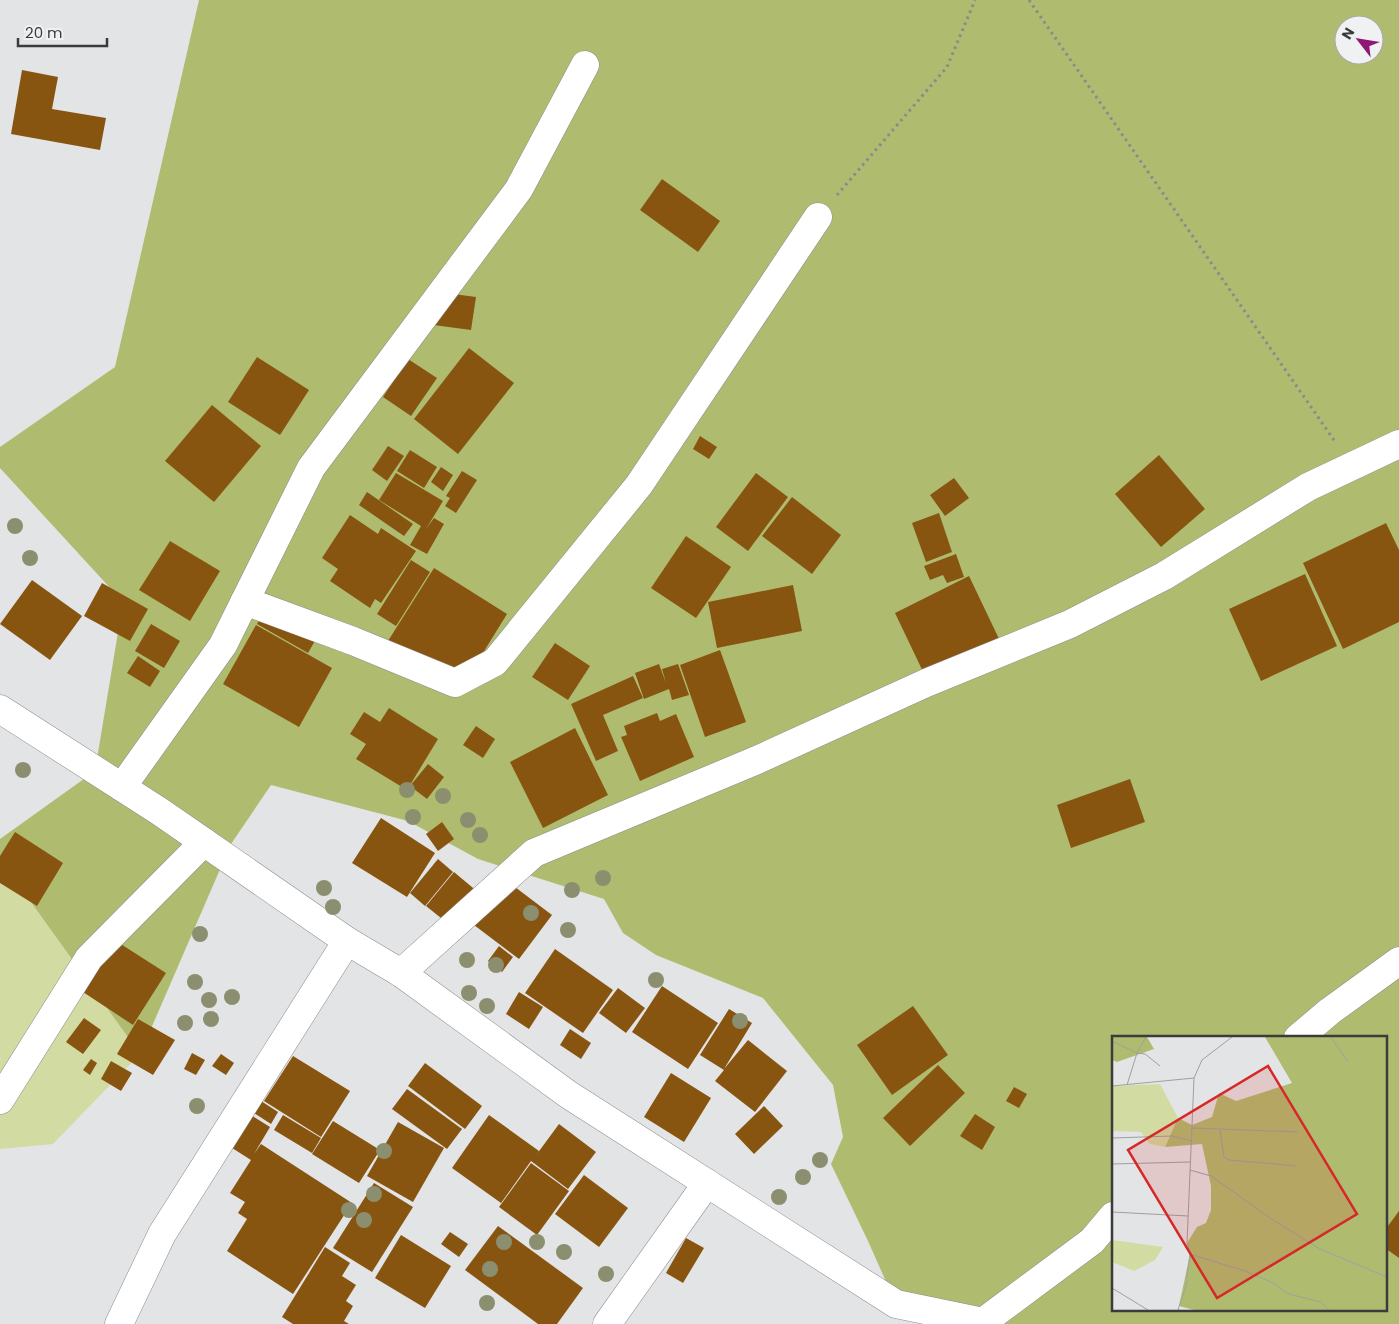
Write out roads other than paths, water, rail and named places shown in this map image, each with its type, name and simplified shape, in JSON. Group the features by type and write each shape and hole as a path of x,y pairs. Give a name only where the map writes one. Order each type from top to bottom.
{"street":[{"path":"122,787 223,644 311,468 518,189 585,65"},
{"path":"244,601 353,641 455,683 495,662 639,485 818,217"},
{"path":"401,973 534,853 757,760 926,682 1070,624 1164,576 1308,487 1399,444"},
{"path":"0,709 122,787 347,941 401,973 569,1094 896,1304 984,1323 1092,1241 1112,1217"},
{"path":"0,1100 89,958 204,842"},
{"path":"119,1324 162,1234 347,941"},
{"path":"1300,1036 1330,1011 1399,961"},
{"path":"607,1324 707,1183"}]}
